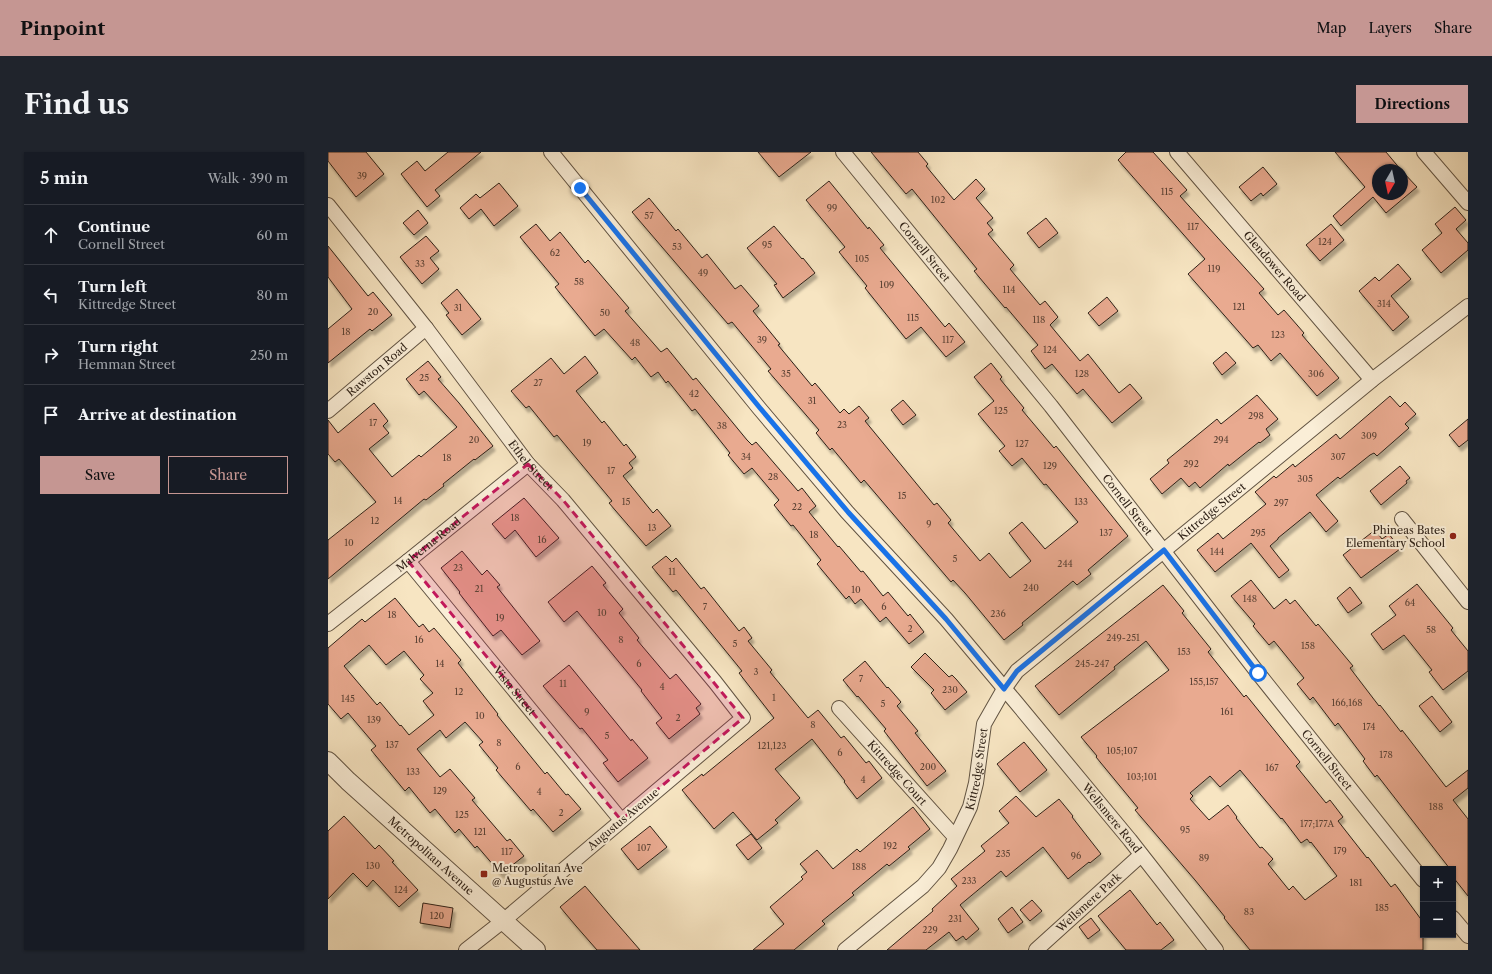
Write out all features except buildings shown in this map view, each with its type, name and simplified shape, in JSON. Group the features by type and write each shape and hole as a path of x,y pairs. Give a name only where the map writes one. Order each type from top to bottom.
{"street":[{"name":"Wellsmere Road","path":"551,152 828,489 946,619 1130,840 1216,950"},
{"name":"Cornell Street","path":"843,152 1051,406 1258,673 1420,876"},
{"name":"Glendower Road","path":"1177,152 1372,380"},
{"path":"1424,152 1468,203"},
{"name":"Ethel Street","path":"328,205 426,328 528,464 563,500 715,682 742,718"},
{"name":"Kittredge Street","path":"845,950 923,886 938,868 970,807 976,783 984,724 1004,689 1017,671 1372,380 1468,306"},
{"name":"Rawston Road","path":"328,411 426,328"},
{"name":"Malverna Road","path":"328,624 528,464"},
{"path":"1402,519 1468,602"},
{"name":"Vista Street","path":"408,561 621,820"},
{"name":"Kittredge Court","path":"839,708 955,837"},
{"name":"Augustus Avenue","path":"466,950 503,921 742,718"},
{"name":"Metropolitan Avenue","path":"328,761 348,781 536,950"},
{"name":"Wellsmere Park","path":"1036,950 1141,855"},
{"path":"1456,922 1468,936"}],"highlighted area":[{"path":"528,464 563,500 743,718 621,820 408,561"}],"place":[{"name":"Phineas Bates Elementary School","path":"1453,536"},
{"name":"Metropolitan Ave @ Augustus Ave","path":"484,874"}],"route":[{"path":"580,188 760,408 848,512 946,619 1004,689 1017,671 1164,550 1258,673"}]}
